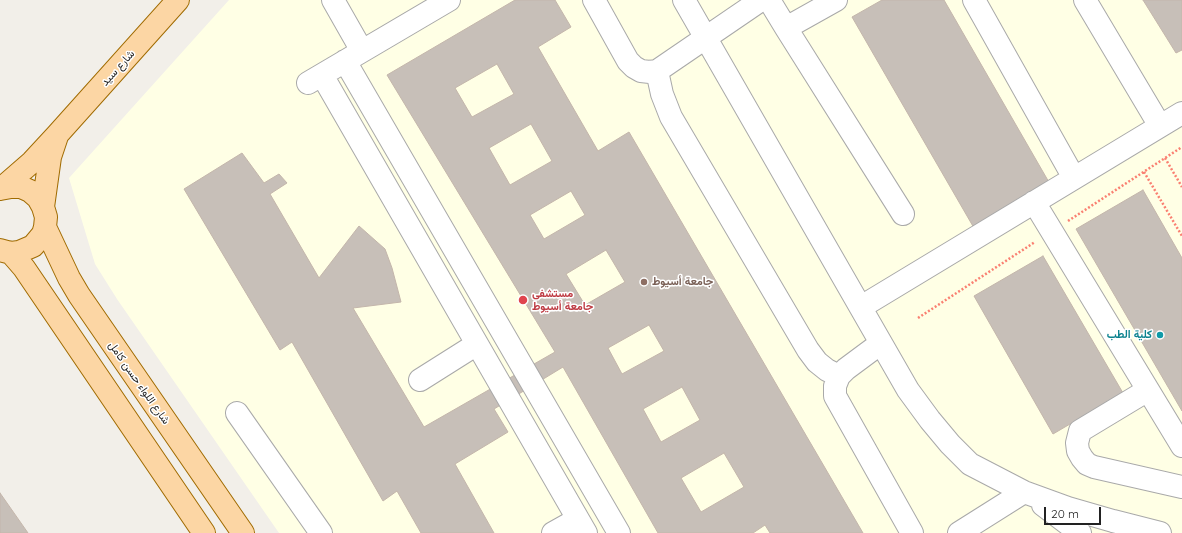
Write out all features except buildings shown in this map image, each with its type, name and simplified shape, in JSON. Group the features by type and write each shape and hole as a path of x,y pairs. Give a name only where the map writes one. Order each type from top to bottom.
{"main road":[{"name":"شارع سيد","path":"0,189 32,162 178,0"},
{"name":"شارع سيد","path":"44,217 50,157 57,135"},
{"name":"شارع اللواء حسن كامل","path":"0,189 11,187 26,189 38,198 60,261 79,295 243,533"},
{"path":"6,251 26,250 33,246 38,241 44,217"},
{"path":"6,251 28,274 204,533"}],"lane":[{"path":"333,0 354,56 619,533"},
{"path":"449,0 315,79 477,344 582,526 553,533"},
{"path":"594,0 628,61 641,71 650,72 657,71 761,0"},
{"path":"684,0 908,390 950,444 970,464 1024,492 1068,508 1160,533"},
{"path":"778,14 805,0"},
{"path":"778,14 836,0"},
{"path":"974,0 1074,178"},
{"path":"1085,0 1160,126"},
{"path":"778,14 903,214"},
{"path":"657,71 662,94 671,117 808,350 822,366 839,376"},
{"path":"861,307 1182,113"},
{"path":"1034,202 1182,446"},
{"path":"881,343 839,376 835,386 836,396 912,533"},
{"path":"420,380 477,344"},
{"path":"1148,390 1080,431 1077,443 1078,451 1087,464 1094,468 1182,487"},
{"path":"237,414 321,533"},
{"path":"959,533 1024,492"},
{"path":"1024,492 1080,533"}],"path":[{"path":"1165,158 1182,187"},
{"path":"1144,172 1182,236"}],"shaded area":[{"name":"جامعة أسيوط","path":"229,0 1182,0 1182,533 279,533 117,299 95,264 69,178"}],"place":[{"name":"جامعة أسيوط","path":"644,282"},
{"name":"مستشفی جامعة أسيوط","path":"523,300"},
{"name":"كلية الطب","path":"1160,335"}]}
